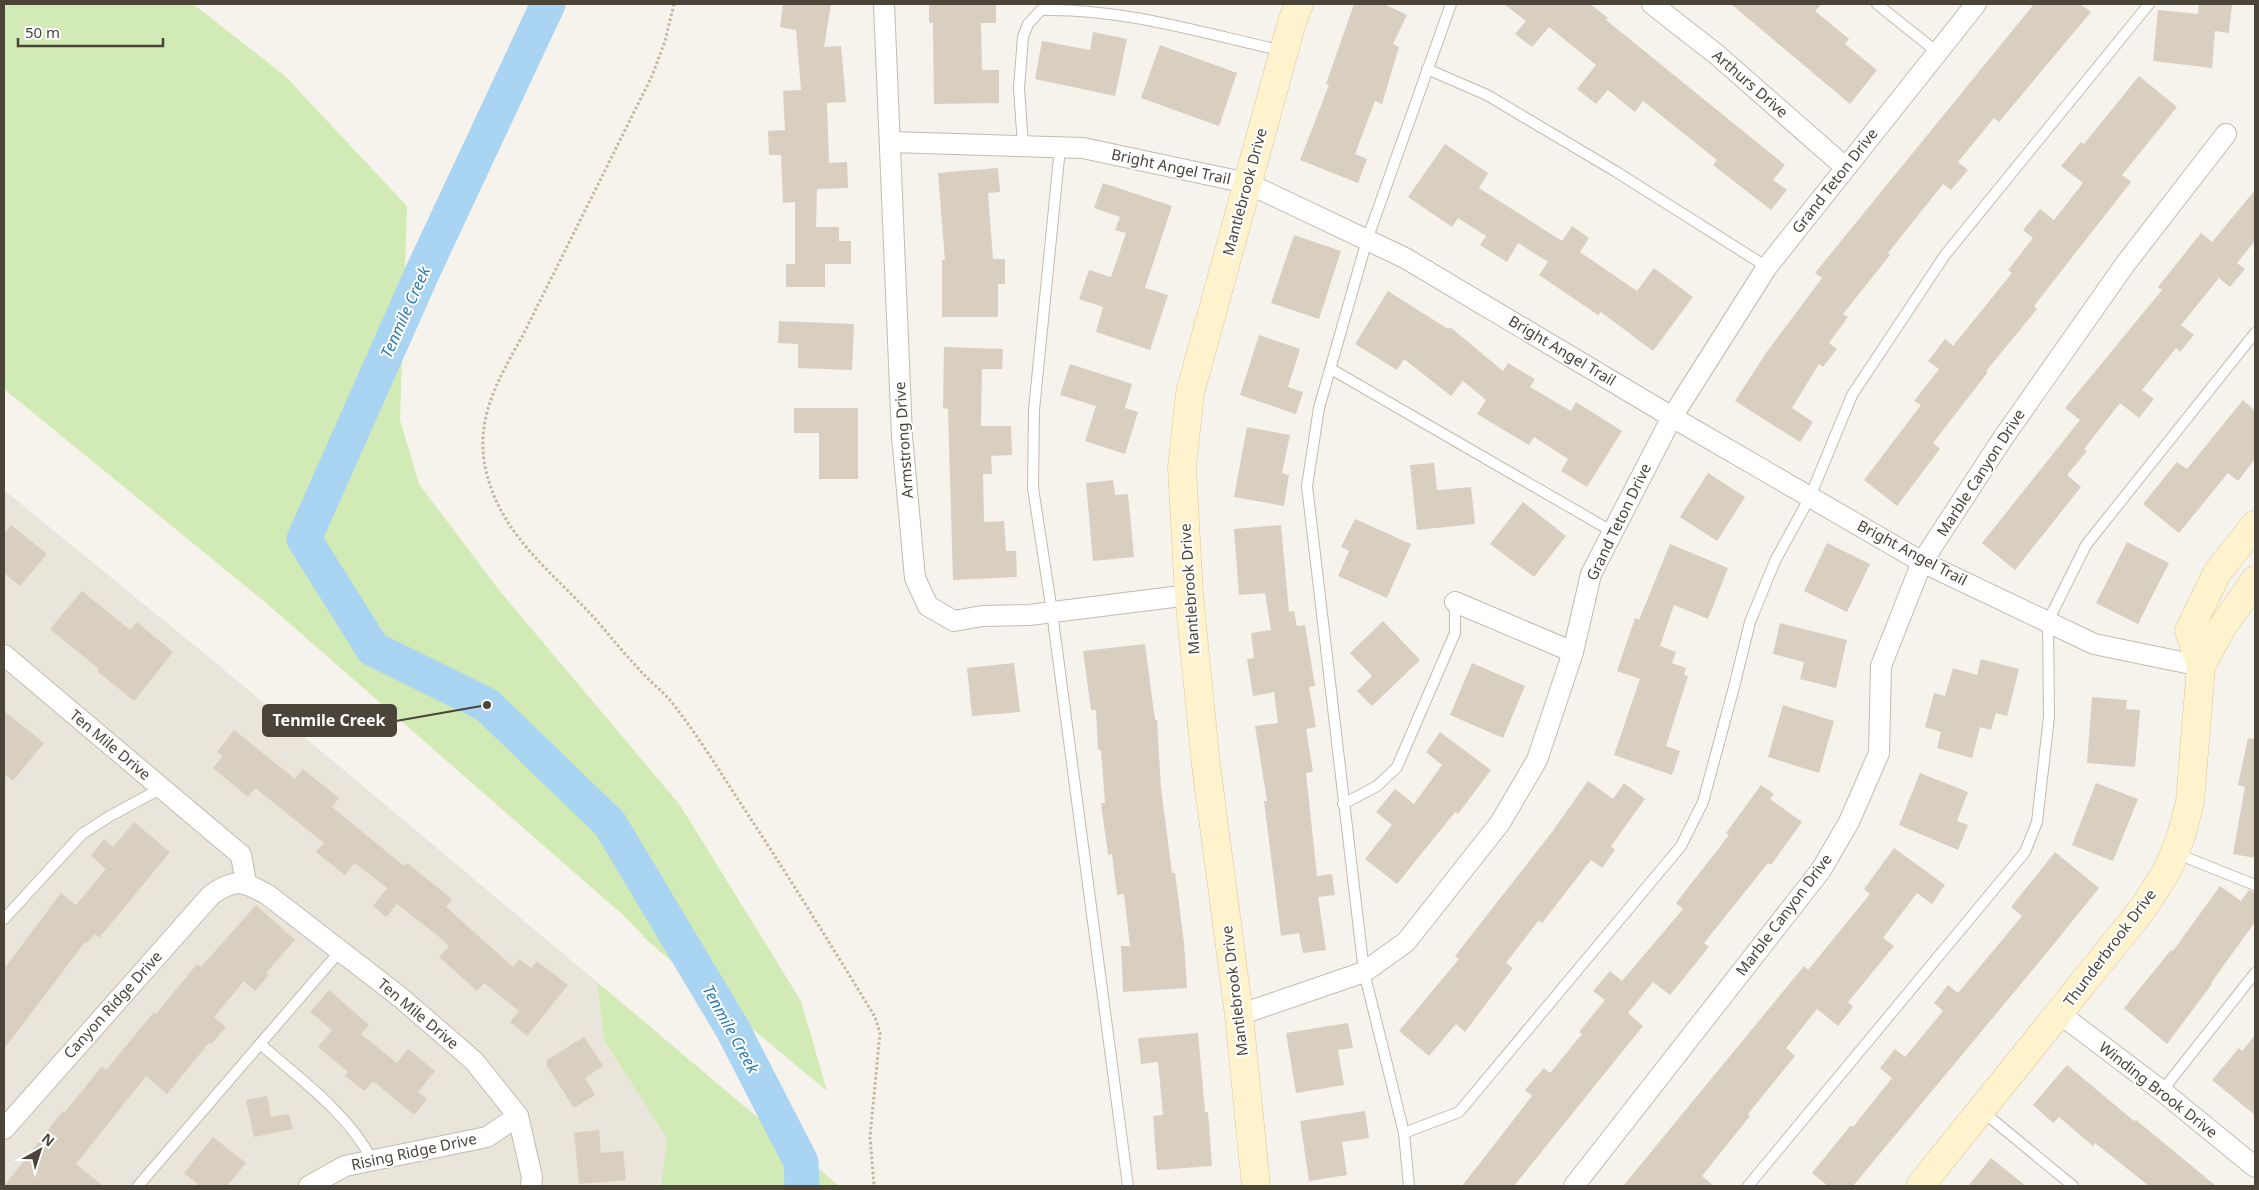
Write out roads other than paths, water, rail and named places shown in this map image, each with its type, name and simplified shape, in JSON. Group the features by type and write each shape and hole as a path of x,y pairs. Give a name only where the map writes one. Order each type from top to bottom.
{"street":[{"name":"Armstrong Drive","path":"884,4 902,436 915,578 928,606 954,621 982,616 1029,615 1189,595"},
{"name":"Mantlebrook Drive","path":"1256,1186 1239,1015 1206,765 1189,595 1182,467 1190,393 1284,51 1300,4"},
{"name":"Arthurs Drive","path":"1652,4 1716,54 1845,167"},
{"name":"Grand Teton Drive","path":"1239,1015 1364,972 1406,942 1500,823 1537,760 1574,652 1591,574 1672,417 1767,267 1976,4"},
{"name":"Marble Canyon Drive","path":"1574,1186 1821,870 1849,822 1879,753 1881,666 1922,562 2003,438 2115,279 2226,134"},
{"name":"Bright Angel Trail","path":"891,142 1084,148 1247,183 1405,258 1672,417 1922,562 2094,644 2200,666"},
{"name":"Thunderbrook Drive","path":"1920,1186 2144,907 2168,869 2190,802 2200,666 2189,631 2217,573 2255,525"},
{"name":"Thunderbrook Drive","path":"2200,666 2221,629 2255,580"},
{"path":"1455,602 1574,652"},
{"name":"Ten Mile Drive","path":"4,655 241,855 246,883 268,895 340,951 400,998 474,1061 518,1116 532,1176 531,1186"},
{"name":"Canyon Ridge Drive","path":"4,1128 211,895 225,885 246,883"},
{"name":"Winding Brook Drive","path":"2060,1014 2162,1092 2255,1167"},
{"name":"Rising Ridge Drive","path":"309,1186 345,1166 487,1137 518,1116"}],"lane":[{"path":"1409,1186 1404,1133 1364,972 1307,486 1319,408 1367,240 1451,4"},
{"path":"1877,4 1937,52"},
{"path":"1404,1133 1459,1112 1682,846 1703,802 1750,622 1775,561 1810,497 1852,394 1945,255 2149,4"},
{"path":"1023,146 1019,88 1024,37 1028,24 1041,10 1076,9 1147,20 1284,51"},
{"path":"1427,69 1487,95 1615,171 1767,267"},
{"path":"1060,148 1034,410 1033,488 1052,612 1128,1186"},
{"path":"1748,1186 2025,852 2037,822 2049,717 2048,622 2086,545 2255,333"},
{"path":"1331,369 1613,532"},
{"path":"1344,804 1377,786 1397,767 1454,633 1455,602"},
{"path":"4,920 82,834 110,816 162,788"},
{"path":"2174,853 2255,886"},
{"path":"138,1186 340,951"},
{"path":"2162,1092 2255,973"},
{"path":"260,1044 337,1113 366,1149 372,1160"},
{"path":"1981,1111 2073,1186"}],"waterway":[{"name":"Tenmile Creek","path":"548,4 423,271 304,539 373,649 487,705 610,824 732,1028 801,1162 802,1186"}],"place":[{"name":"Tenmile Creek","path":"487,705"}]}
